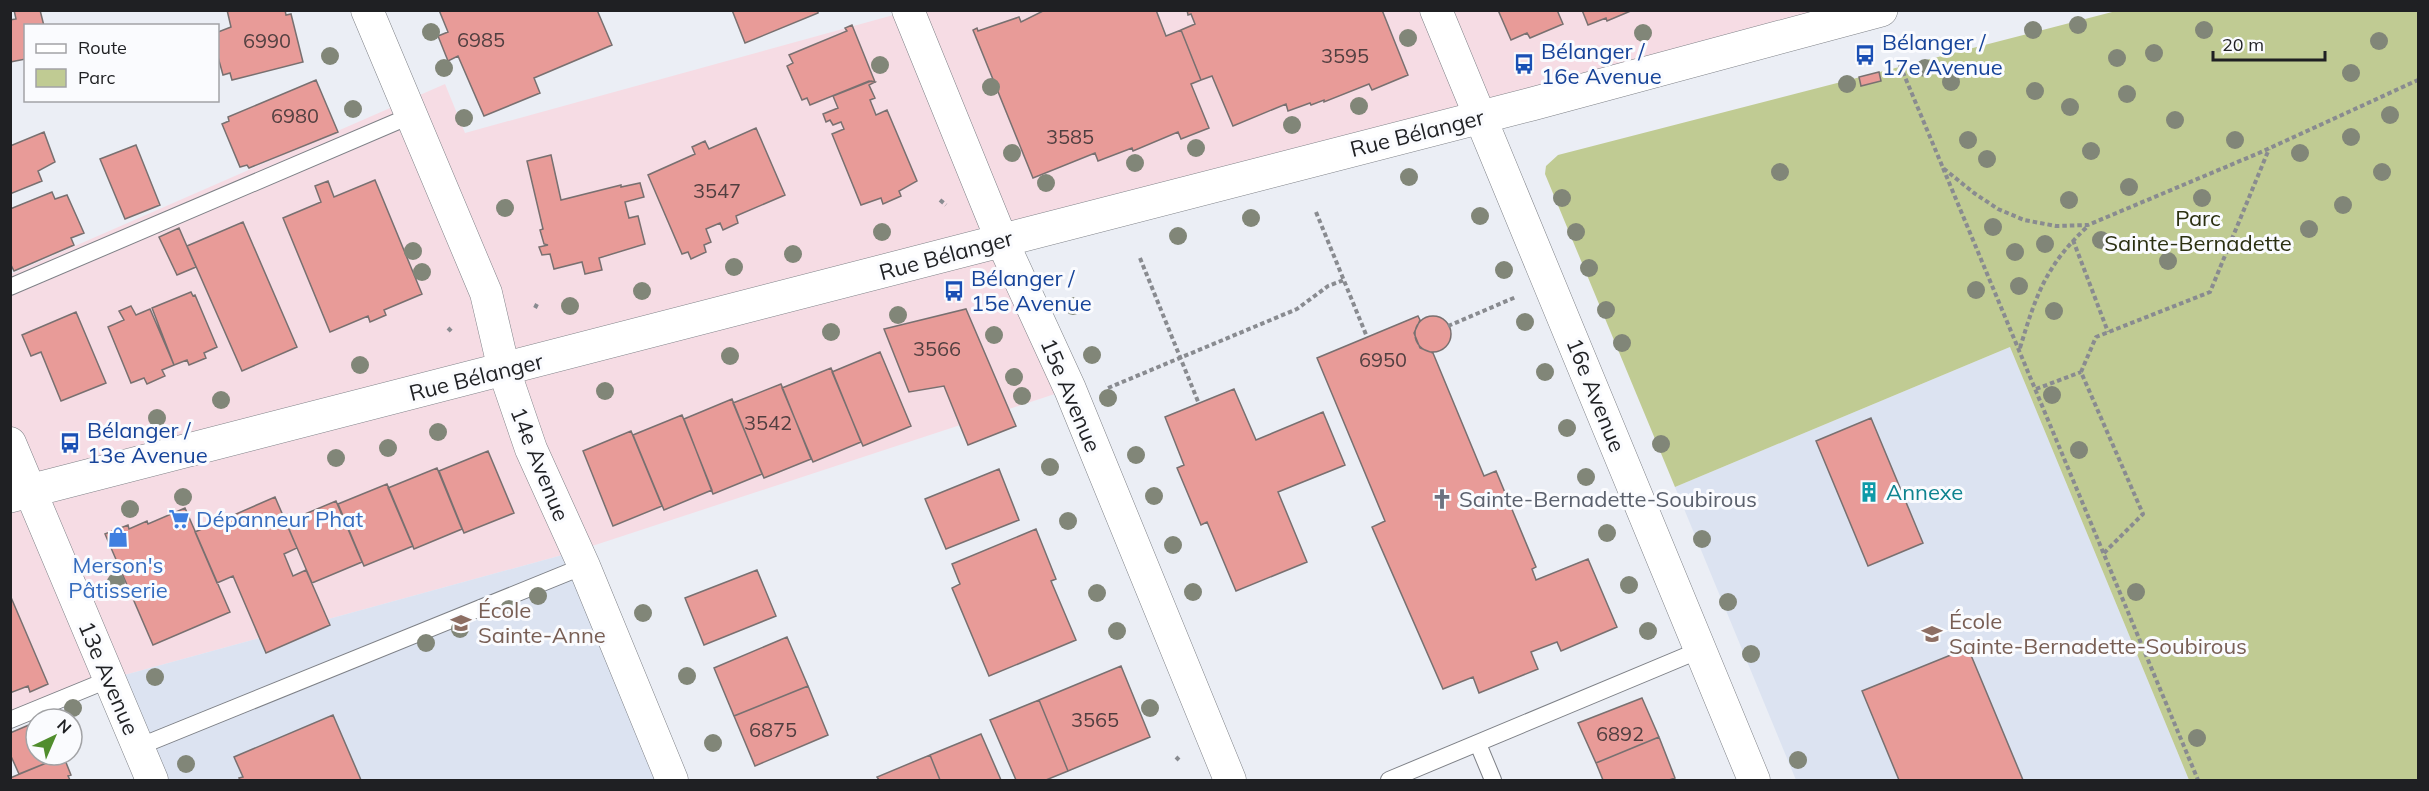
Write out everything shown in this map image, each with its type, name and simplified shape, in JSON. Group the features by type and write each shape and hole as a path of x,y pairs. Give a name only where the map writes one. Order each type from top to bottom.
{"street":[{"name":"14e Avenue","path":"367,10 486,293 504,370 531,449 584,567 672,780"},
{"name":"15e Avenue","path":"908,10 1002,241 1070,389 1228,780"},
{"name":"16e Avenue","path":"1436,10 1754,780"},
{"name":"Rue Bélanger","path":"20,494 1002,241 1881,10"},
{"name":"13e Avenue","path":"10,443 20,494 110,679 152,780"}],"lane":[{"path":"10,287 410,116"},
{"path":"138,747 584,567"},
{"path":"1389,780 1700,650"},
{"path":"10,720 110,679"},
{"path":"1478,744 1493,780"}],"path":[{"path":"1897,58 2198,780"},
{"path":"1943,168 1998,209 2024,220 2056,226 2088,225 2270,148 2418,80"},
{"path":"2036,389 2081,372 2096,337 2210,292 2270,148"},
{"path":"940,200 946,205"},
{"path":"1316,212 1367,337"},
{"path":"2020,350 2042,284 2052,266 2088,225"},
{"path":"2073,240 2108,332"},
{"path":"1140,258 1199,404"},
{"path":"1098,392 1297,309 1328,286 1344,280"},
{"path":"1448,326 1517,297"},
{"path":"448,328 452,332"},
{"path":"2081,372 2143,514 2104,552"}],"shaded area":[{"path":"908,11 1881,11 1002,241 1070,389 577,551 110,679 42,707 24,707 24,715 11,720 11,274 445,84 465,133"},
{"name":"École Sainte-Bernadette-Soubirous","path":"2010,347 2189,780 1796,780 1675,487"},
{"name":"École Sainte-Anne","path":"577,551 672,780 152,780 110,679"}],"green space":[{"name":"Parc Sainte-Bernadette","path":"2116,11 2418,11 2418,780 2189,780 2010,347 1675,487 1545,174 1546,166 1558,155"}],"building":[{"path":"14,10 40,10 44,24 24,24 24,59 10,62 10,20 16,19"},
{"path":"227,10 285,10 286,15 291,14 303,62 232,80 230,73 223,75 219,61 219,32 231,27"},
{"path":"439,10 597,10 612,45 534,78 540,93 484,116 458,56 448,61 438,36 448,32"},
{"path":"732,10 818,10 818,13 745,43"},
{"path":"1045,10 1156,10 1166,36 1181,30 1201,80 1191,84 1209,128 1181,139 1178,132 1133,151 1132,148 1098,161 1095,153 1033,178 973,30 977,28 978,31 1019,17 1021,22"},
{"path":"1187,10 1382,10 1408,75 1372,90 1369,84 1324,102 1324,100 1311,105 1310,103 1288,111 1286,104 1233,126 1212,76 1201,80 1181,30 1195,24"},
{"path":"1498,10 1557,10 1563,24 1530,38 1527,33 1511,40"},
{"path":"1582,10 1633,10 1607,21 1606,18 1588,25"},
{"path":"852,25 875,82 869,81 810,105 807,98 802,100 787,66 793,63 789,55 847,31 845,28"},
{"path":"1879,72 1881,81 1861,86 1859,77"},
{"path":"316,80 338,132 249,168 247,165 240,167 222,124 229,121 228,117"},
{"path":"871,81 875,82 869,85 875,98 870,100 876,115 887,110 917,181 899,191 901,196 883,204 881,198 861,205 832,134 844,129 841,122 833,125 830,120 826,122 823,114 838,108 833,96"},
{"path":"756,128 785,195 736,216 738,223 723,230 720,223 706,229 711,242 704,245 706,252 691,259 688,252 682,254 648,175 695,154 692,147 705,141 709,149"},
{"path":"44,132 55,162 38,171 42,181 10,194 10,146"},
{"path":"136,145 160,205 125,219 100,159"},
{"path":"551,155 561,200 621,185 621,187 640,183 644,197 625,202 629,218 638,216 645,244 599,258 602,270 585,274 582,262 554,269 550,254 542,255 539,247 548,245 544,244 540,230 543,229 527,161"},
{"path":"375,180 422,294 384,310 386,315 370,322 368,316 330,332 283,218 321,202 315,186 328,181 334,197"},
{"path":"52,192 55,199 67,195 84,233 71,238 74,245 14,271 10,263 10,209"},
{"path":"243,222 297,347 242,371 187,246"},
{"path":"179,228 196,267 177,275 159,237"},
{"path":"191,292 193,296 195,295 217,347 204,353 206,358 189,365 187,360 174,365 152,308"},
{"path":"131,306 136,315 150,309 174,365 162,370 165,376 147,384 144,378 131,383 108,327 124,320 119,311"},
{"path":"966,309 1016,426 968,445 944,386 909,392 884,329"},
{"path":"76,312 106,383 61,401 41,352 31,356 22,335"},
{"name":"Sainte-Bernadette-Soubirous","path":"1418,316 1420,320 1414,333 1420,348 1433,353 1484,476 1496,471 1536,567 1532,569 1536,580 1588,559 1617,627 1561,651 1557,642 1531,652 1538,669 1479,693 1473,677 1443,689 1372,527 1385,521 1317,358"},
{"path":"1433,316 1446,321 1451,334 1446,347 1433,352 1420,347 1415,334 1420,321"},
{"path":"880,352 911,426 863,446 832,372"},
{"path":"831,368 861,442 813,462 782,388"},
{"path":"781,384 811,459 764,478 733,403"},
{"path":"1234,389 1256,440 1323,412 1345,465 1278,492 1307,562 1236,591 1207,522 1201,525 1177,468 1184,465 1165,417"},
{"path":"732,399 762,474 713,494 684,419"},
{"path":"682,415 712,490 664,510 633,435"},
{"name":"Annexe","path":"1871,418 1923,543 1868,566 1816,441"},
{"path":"631,431 662,506 613,526 583,451"},
{"path":"488,451 514,513 464,533 439,471"},
{"path":"437,468 462,529 414,549 388,488"},
{"path":"999,469 1019,520 946,549 925,499"},
{"path":"387,484 413,546 364,566 338,504"},
{"path":"275,497 297,548 284,554 293,576 306,570 330,625 266,653 233,576 217,583 195,532"},
{"path":"336,501 362,562 312,583 286,522"},
{"path":"185,508 230,612 153,645 105,534 128,525 129,529 147,521 148,524"},
{"path":"1036,529 1056,579 1051,581 1076,640 989,676 952,588 960,584 952,564"},
{"path":"757,570 776,616 704,645 685,598"},
{"path":"10,595 48,684 30,692 28,686 10,693"},
{"path":"787,637 808,686 734,716 714,668"},
{"path":"1968,648 2023,780 1899,780 1862,691"},
{"path":"1121,666 1150,737 1068,771 1039,700"},
{"path":"808,686 828,735 755,766 734,716"},
{"path":"1642,698 1659,737 1596,763 1578,723"},
{"path":"1039,700 1068,771 1046,780 1016,780 990,720"},
{"path":"333,715 361,780 240,780 239,778 243,777 234,757"},
{"path":"24,727 24,767 36,767 19,774 10,754 10,733"},
{"path":"981,734 1001,780 940,780 930,755"},
{"path":"1659,737 1675,778 1669,780 1603,780 1596,763"},
{"path":"930,755 940,780 879,780 877,777"},
{"path":"37,767 68,767 71,775 68,776 70,780 10,780"}],"place":[{"name":"Bélanger / 17e Avenue","path":"1865,55"},
{"name":"Bélanger / 16e Avenue","path":"1524,64"},
{"name":"Bélanger / 15e Avenue","path":"954,291"},
{"name":"Bélanger / 13e Avenue","path":"70,443"},
{"name":"Annexe","path":"1869,492"},
{"name":"Sainte-Bernadette-Soubirous","path":"1442,499"},
{"name":"Dépanneur Phat","path":"179,519"},
{"name":"Merson's Pâtisserie","path":"118,537"},
{"name":"École Sainte-Anne","path":"461,623"},
{"name":"École Sainte-Bernadette-Soubirous","path":"1932,634"}]}
